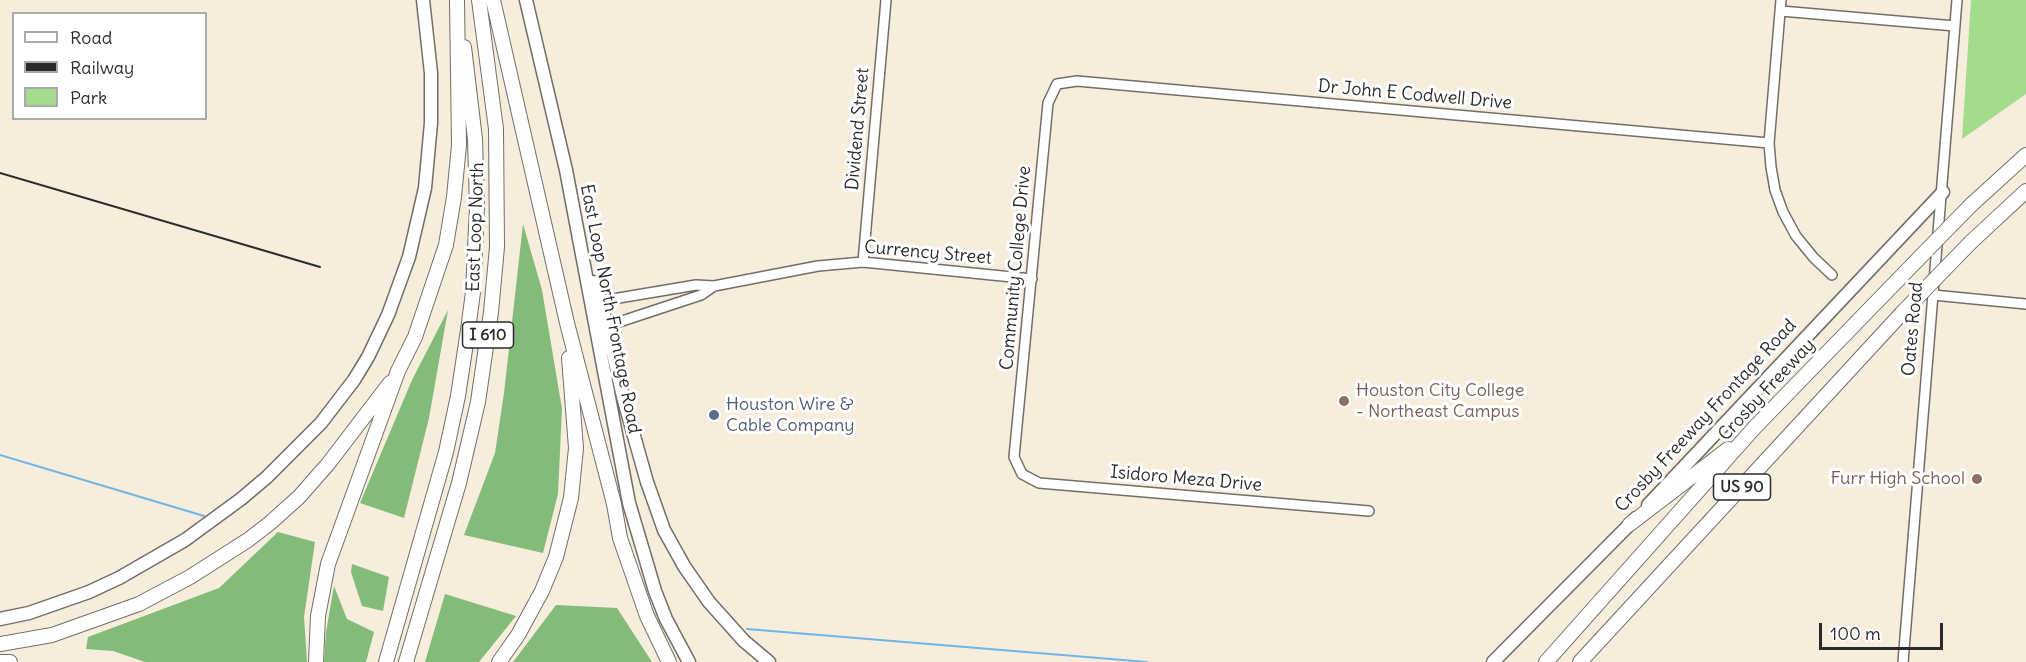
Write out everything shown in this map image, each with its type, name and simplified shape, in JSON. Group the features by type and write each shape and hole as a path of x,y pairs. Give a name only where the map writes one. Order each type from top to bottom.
{"highway":[{"path":"316,656 318,616 328,564 398,371 415,337 446,245 454,198 459,145 457,0"},
{"name":"East Loop North","path":"386,662 446,452 462,370 473,292 477,207 475,139 457,0"},
{"name":"East Loop North","path":"406,662 459,483 478,402 491,312 497,247 496,129 479,0"},
{"path":"493,0 567,323 614,504 620,538 647,616 669,662"},
{"name":"Crosby Freeway","path":"1546,662 1755,427 1904,273 2026,155"},
{"name":"US 90","path":"1580,662 1903,312 1971,242 2026,191"},
{"path":"499,662 518,635 542,591 556,557 571,498 576,448 567,323"},
{"path":"0,644 52,635 138,604 190,578 248,540 278,517 328,465 398,371"},
{"path":"1629,524 1755,427"},
{"path":"0,662 10,662"}],"main road":[{"path":"0,619 29,613 89,592 164,553 203,528 258,484 321,423 354,380 388,315 417,228 426,177 431,123 431,73 423,0"},
{"name":"East Loop North Frontage Road","path":"526,0 566,170 629,503 646,562 668,622 689,662"},
{"name":"Crosby Freeway Frontage Road","path":"1493,662 1629,524 1943,192"},
{"path":"581,250 601,301 623,397 647,482 664,530 684,566 709,602 744,641 770,662"}],"street":[{"name":"Dividend Street","path":"863,262 886,0"},
{"path":"1781,0 1769,144 1775,190 1783,212 1796,236 1832,275"},
{"name":"Oates Road","path":"1903,662 1957,0"},
{"path":"1780,11 1955,26"},
{"name":"Dr John E Codwell Drive","path":"1057,84 1077,81 1769,144"},
{"name":"Community College Drive","path":"1014,457 1048,103 1057,84"},
{"name":"Currency Street","path":"601,301 696,285 714,286 818,266 863,262 1032,279"},
{"name":"Currency Street","path":"607,326 700,295 714,286"},
{"path":"661,292 664,307"},
{"path":"1933,295 2026,304"},
{"name":"Isidoro Meza Drive","path":"1014,457 1022,474 1039,483 1369,511"}],"green space":[{"path":"1971,0 2026,0 2026,94 1962,139"},
{"path":"523,224 542,290 562,409 558,494 543,553 464,535 495,453"},
{"path":"448,310 429,418 404,518 360,503 412,380"},
{"path":"278,532 315,542 304,617 307,662 145,662 113,651 86,649 88,637 219,588"},
{"path":"352,564 389,577 383,611 362,606 351,572"},
{"path":"334,586 347,619 374,632 366,662 324,662 326,632"},
{"path":"445,594 516,616 479,662 425,662"},
{"path":"556,605 617,608 652,662 513,662"}],"waterway":[{"path":"0,455 204,516"},
{"path":"747,629 1147,662"}],"railway":[{"path":"0,173 320,267"}],"place":[{"name":"Houston City College - Northeast Campus","path":"1344,401"},
{"name":"Houston Wire & Cable Company","path":"714,415"},
{"name":"Furr High School","path":"1977,479"}]}
